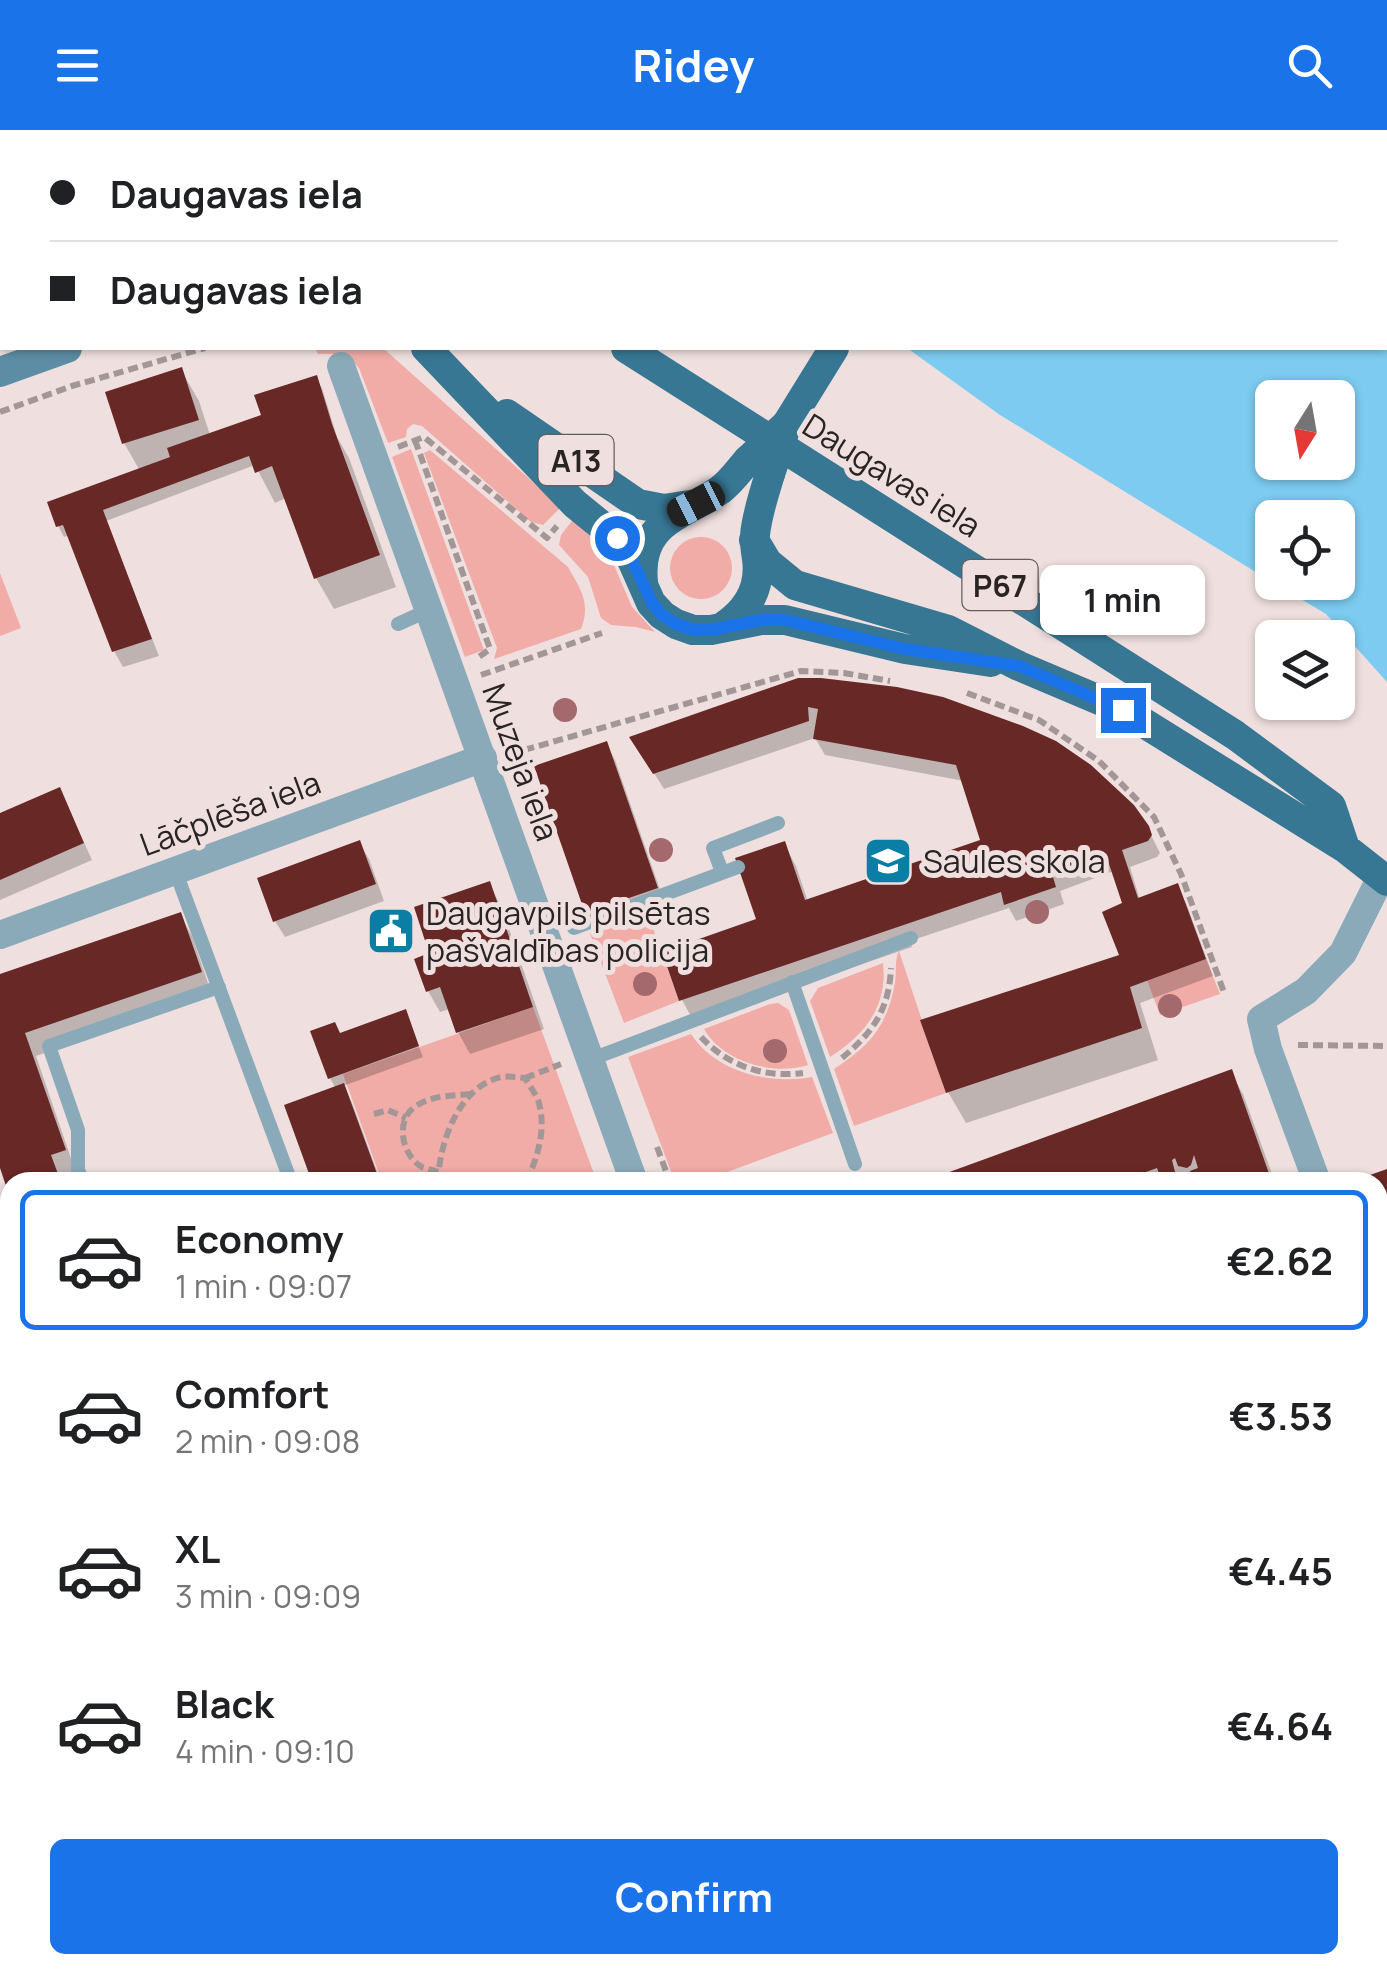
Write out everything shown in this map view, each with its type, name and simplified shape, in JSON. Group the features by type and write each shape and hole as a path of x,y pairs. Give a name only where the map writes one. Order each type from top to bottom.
{"main road":[{"name":"Daugavas iela","path":"428,350 576,504 617,538 644,589 662,615 676,624 710,630 761,620 785,620 905,649 1019,666"},
{"name":"Daugavas iela","path":"629,350 1235,735 1331,806 1345,848"},
{"path":"644,589 644,554 657,528 759,467 833,350"},
{"name":"Daugavas iela","path":"464,386 638,504 664,509 696,504"},
{"path":"724,626 741,612 755,590 759,467"},
{"name":"Daugavas iela","path":"754,540 768,562 795,585 948,630 1019,666 1123,710 1345,848 1384,879"}],"street":[{"path":"0,372 61,350"},
{"name":"Muzeja iela","path":"341,366 430,610 496,756 589,1060 630,1172"},
{"name":"Lāčplēša iela","path":"0,934 496,756"},
{"path":"1314,1172 1268,1049 1261,1019 1306,992 1343,952 1384,879"}],"lane":[{"path":"398,624 430,610"},
{"path":"722,872 713,848 778,823"},
{"path":"574,928 738,867"},
{"path":"175,870 288,1172"},
{"path":"589,1060 911,938"},
{"path":"792,982 855,1164"},
{"path":"79,1172 78,1130 49,1046 220,988"}],"path":[{"path":"0,412 72,386 198,350"},
{"path":"480,675 475,660 490,649 415,440 424,437 547,538"},
{"path":"491,673 602,633"},
{"path":"496,756 801,672 844,673 898,682"},
{"path":"952,690 970,693 1039,720 1098,761 1154,817 1181,874 1225,994"},
{"path":"692,1020 702,1039 738,1064 783,1076 822,1068 865,1039 881,1016 892,970 886,947"},
{"path":"1296,1045 1387,1046"},
{"path":"472,1094 428,1099 409,1110 403,1138 406,1149 423,1168 438,1172 454,1118 486,1083 504,1076 525,1078 562,1064 589,1060"},
{"path":"525,1078 538,1100 541,1122 540,1145 530,1172"},
{"path":"374,1114 388,1110 406,1118"}],"shaded area":[{"path":"316,350 385,350 561,507 543,525 531,522 422,426 413,424 406,437 388,443 359,368 346,357 318,354"},
{"path":"411,449 484,650 465,657 392,457"},
{"path":"430,450 568,567 585,604 581,629 494,659 497,648 424,453"},
{"path":"575,517 607,549 632,607 655,632 611,625 601,618 588,577 559,545 561,535"},
{"path":"701,537 723,546 732,568 723,590 701,599 679,590 670,568 679,546"},
{"path":"0,573 21,628 0,636"},
{"path":"648,914 679,1001 624,1023 590,934"},
{"path":"899,951 946,1093 854,1126 834,1069 858,1052 882,1022 892,997"},
{"path":"1206,959 1220,994 1160,1015 1147,980"},
{"path":"883,963 882,993 872,1018 854,1039 830,1057 810,1001 818,988"},
{"path":"778,1003 789,1010 808,1065 780,1069 750,1064 723,1050 704,1029 770,1004"},
{"path":"533,1007 593,1172 378,1172 343,1074"},
{"path":"691,1034 714,1058 745,1073 778,1079 812,1077 833,1133 727,1172 671,1172 628,1057"}],"water":[{"path":"910,350 1387,350 1387,682 1355,646 1355,620 1331,620 1303,600 1355,600 1355,500 1255,500 1255,572 1000,415"}],"building":[{"path":"182,367 199,420 122,444 105,392"},
{"path":"317,375 380,555 314,579 272,466 255,473 249,456 103,510 152,639 112,652 63,525 56,527 47,502 170,457 167,448 261,415 254,395"},
{"path":"798,678 897,687 943,697 1056,741 1091,765 1134,805 1149,826 1152,835 1148,841 1122,850 1138,898 1178,883 1206,959 1130,987 1142,1028 946,1093 920,1020 1119,955 1102,912 1122,903 1106,855 1052,874 1056,887 1004,905 1001,892 679,1001 662,952 756,919 735,858 785,841 805,900 980,840 956,765 813,739 818,709 808,707 809,721 653,774 629,737"},
{"path":"607,741 658,888 585,913 534,766"},
{"path":"60,787 84,843 0,880 0,813"},
{"path":"360,840 376,884 273,922 257,878"},
{"path":"490,881 533,1007 456,1033 440,987 426,992 414,959 429,953 414,907"},
{"path":"181,912 202,972 25,1033 66,1150 51,1155 57,1172 1,1172 0,1168 0,974"},
{"path":"406,1009 419,1046 328,1079 310,1031 335,1022 340,1033"},
{"path":"1232,1069 1268,1172 1190,1172 1198,1168 1194,1155 1187,1168 1178,1166 1175,1158 1172,1160 1175,1172 1158,1172 1157,1168 1146,1172 949,1172"},
{"path":"344,1083 376,1172 308,1172 284,1105"}],"place":[{"name":"Saules skola","path":"888,861"},
{"name":"Daugavpils pilsētas pašvaldības policija","path":"391,931"}],"route":[{"path":"617,538 652,603 676,624 710,630 761,620 785,620 905,649 1019,666 1123,710"}]}
